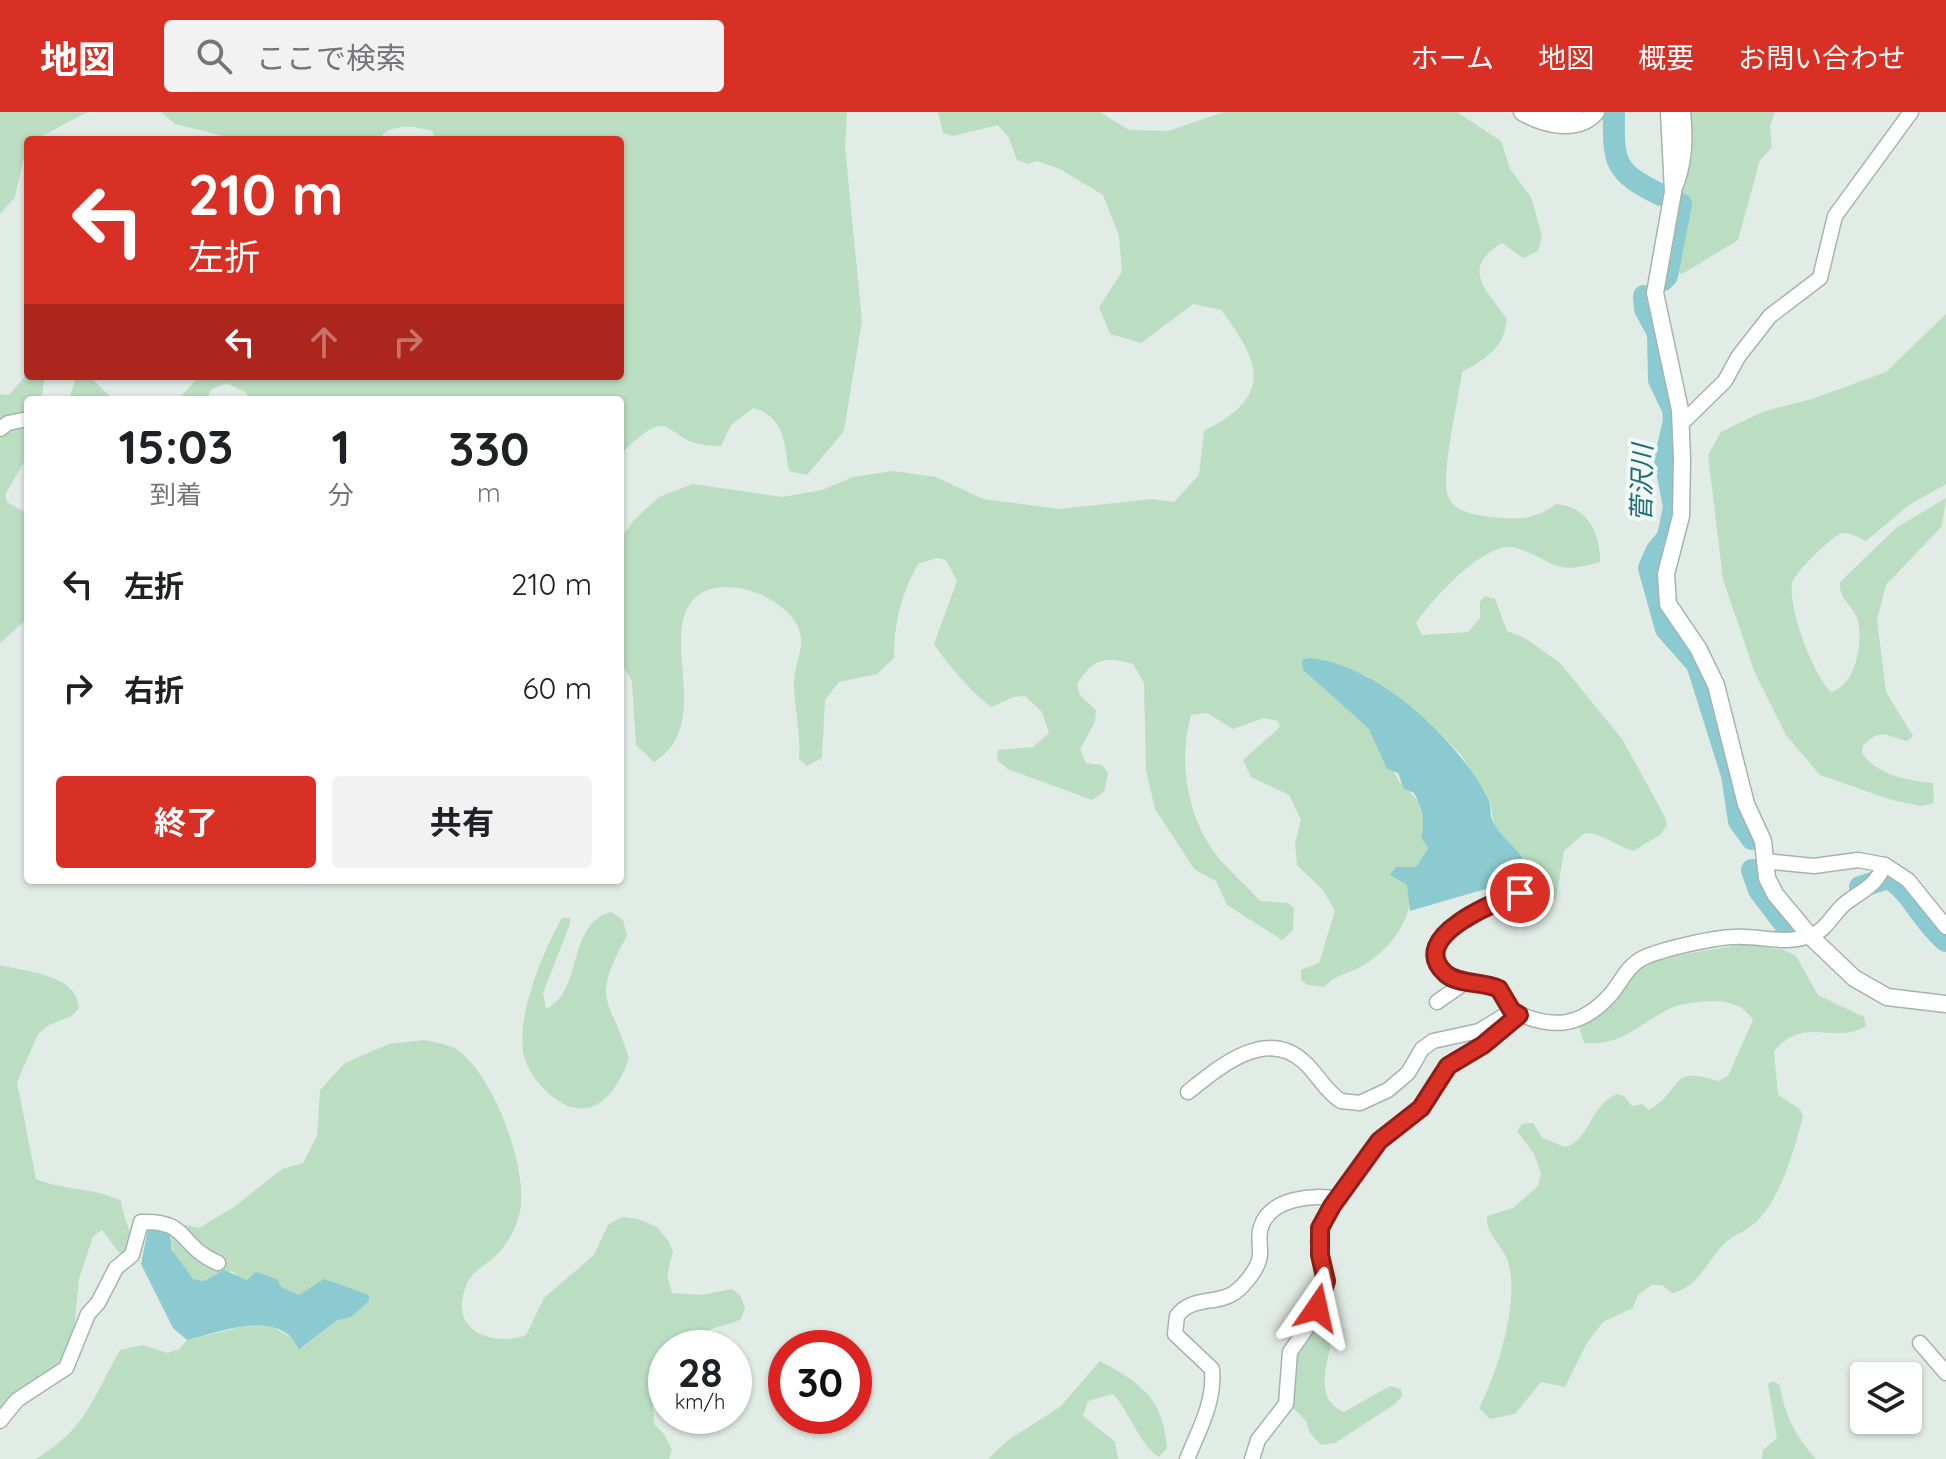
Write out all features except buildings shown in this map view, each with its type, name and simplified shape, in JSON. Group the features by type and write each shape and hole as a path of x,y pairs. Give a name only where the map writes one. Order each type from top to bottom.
{"street":[{"path":"1533,113 1564,116 1575,112"},
{"path":"1533,113 1566,125 1581,125 1596,112"},
{"path":"1669,112 1673,192"},
{"path":"1683,112 1686,138 1681,172 1673,192 1655,293 1681,424 1681,516 1666,574 1668,604 1698,648 1716,685 1746,804 1763,841 1764,861 1775,894 1810,936 1854,978 1887,997 1946,1004"},
{"path":"1681,424 1725,381 1738,357 1770,316 1820,278 1829,227 1835,216 1911,112"},
{"path":"0,429 8,423 24,420"},
{"path":"1764,861 1814,866 1858,860 1880,874 1908,880 1946,927"},
{"path":"1520,893 1471,914 1446,932 1437,952 1443,971 1499,989 1516,1013 1553,1025 1578,1019 1611,995 1623,975 1645,957 1731,937 1779,942 1810,936 1820,931 1845,903 1880,874"},
{"path":"1437,1002 1467,981"},
{"path":"1188,1092 1247,1052 1270,1048 1281,1049 1304,1062 1341,1101 1360,1103 1400,1081 1422,1049 1433,1041 1479,1031 1516,1013"},
{"path":"1252,1459 1258,1440 1286,1404 1290,1352 1308,1326 1324,1289 1320,1228 1337,1199 1379,1141 1421,1108 1448,1066 1483,1045 1516,1013"},
{"path":"1187,1459 1213,1395 1213,1381 1212,1369 1175,1334 1177,1316 1191,1304 1226,1297 1242,1286 1260,1260 1261,1227 1275,1209 1305,1197 1337,1199"},
{"path":"0,1421 17,1400 66,1368 88,1314 98,1303 116,1268 132,1255 141,1222 165,1221 174,1225 196,1254 218,1263"},
{"path":"1920,1343 1946,1373"}],"green space":[{"path":"0,112 89,112 41,136 24,136 24,158 15,197 0,214"},
{"path":"161,112 847,112 845,147 862,321 844,431 807,475 789,471 784,441 777,424 764,412 753,408 731,425 721,446 687,440 662,426 653,428 624,451 624,396 248,396 226,383 211,390 208,396 181,396 196,380 624,380 624,136 434,136 432,131 403,127 389,130 381,136 223,136 175,124"},
{"path":"938,112 1100,112 1129,130 1168,131 1224,112 1457,112 1501,141 1510,169 1531,197 1542,236 1538,251 1523,258 1502,243 1482,261 1481,280 1507,319 1498,345 1486,357 1462,372 1446,472 1448,496 1451,502 1466,512 1501,518 1526,518 1556,504 1567,506 1590,523 1598,541 1600,562 1573,568 1556,566 1517,548 1504,547 1490,552 1461,573 1416,623 1422,635 1468,632 1480,618 1480,601 1485,596 1495,599 1507,631 1525,638 1560,663 1622,739 1664,815 1667,825 1660,835 1633,851 1585,833 1564,851 1556,899 1546,905 1538,902 1536,875 1494,825 1490,800 1461,755 1430,723 1367,676 1321,659 1303,670 1369,729 1399,781 1419,802 1424,827 1421,837 1428,848 1416,867 1396,867 1396,879 1407,885 1410,896 1405,920 1391,942 1372,960 1324,987 1308,985 1301,980 1301,970 1319,963 1335,911 1323,890 1297,865 1295,843 1301,820 1289,795 1251,777 1243,760 1280,727 1278,721 1264,718 1233,729 1207,713 1191,715 1185,751 1192,807 1217,856 1260,901 1288,903 1294,908 1293,930 1282,940 1227,905 1216,881 1195,870 1155,809 1146,770 1144,683 1133,664 1114,660 1100,662 1088,669 1077,684 1080,695 1096,710 1095,722 1080,749 1086,763 1102,765 1108,773 1104,792 1092,800 1008,769 997,760 998,750 1033,747 1049,733 1042,712 1025,696 1013,697 992,707 986,703 934,644 957,581 946,560 937,558 918,564 907,587 897,621 894,658 877,674 839,682 825,700 822,758 807,766 799,759 794,682 801,645 799,629 777,603 760,594 723,587 707,590 694,599 684,615 681,635 684,704 681,726 672,746 654,762 636,745 632,681 624,668 624,534 633,521 659,497 693,484 782,497 822,490 853,477 893,471 936,477 983,499 1059,509 1152,499 1174,502 1199,475 1204,431 1242,405 1251,392 1254,378 1252,363 1235,329 1221,310 1193,304 1141,343 1110,334 1099,307 1122,272 1119,236 1103,195 1060,169 1037,161 1028,164 1017,160 1009,138 998,125 953,136 943,133"},
{"path":"1671,112 1775,112 1770,126 1772,147 1760,160 1738,240 1682,274 1673,270"},
{"path":"1946,314 1946,484 1909,505 1866,541 1849,533 1838,535 1814,555 1792,583 1794,608 1803,640 1831,692 1840,688 1852,672 1859,640 1858,621 1841,593 1840,582 1896,528 1946,498 1942,526 1886,585 1877,620 1886,692 1913,736 1907,741 1889,735 1875,736 1863,746 1862,753 1885,772 1933,783 1934,803 1921,806 1892,800 1820,775 1786,735 1754,671 1723,579 1708,455 1721,432 1762,412 1812,399 1886,372"},
{"path":"24,378 44,380 42,396 24,396 24,462 5,495 7,502 24,512 24,622 0,643 0,394 9,395"},
{"path":"76,380 93,380 110,396 71,396"},
{"path":"611,912 623,920 627,936 609,974 607,998 629,1058 615,1087 606,1097 596,1105 573,1108 559,1102 545,1090 525,1060 522,1044 526,1007 539,967 562,918 570,918 570,924 543,993 546,1009 558,1000 566,988 587,930 597,919"},
{"path":"1745,944 1784,950 1796,956 1818,995 1864,1017 1866,1026 1843,1033 1797,1034 1774,1051 1778,1095 1800,1109 1803,1116 1777,1192 1760,1218 1724,1244 1689,1286 1672,1293 1662,1285 1652,1285 1638,1295 1633,1308 1603,1322 1587,1343 1565,1387 1541,1382 1515,1414 1490,1419 1479,1408 1505,1336 1511,1277 1506,1255 1491,1234 1487,1216 1513,1208 1538,1186 1541,1173 1534,1154 1517,1131 1522,1124 1533,1123 1542,1138 1565,1147 1580,1138 1600,1107 1617,1094 1624,1096 1632,1106 1642,1104 1649,1110 1683,1078 1691,1076 1718,1081 1728,1076 1753,1020 1733,1004 1704,1001 1683,1004 1608,1042 1584,1043 1579,1027 1582,1019 1631,971 1650,960"},
{"path":"0,965 60,981 70,988 79,1008 72,1016 49,1025 38,1034 17,1082 36,1179 57,1186 101,1193 121,1201 131,1246 130,1253 121,1255 102,1230 93,1236 79,1279 72,1351 64,1365 0,1416"},
{"path":"424,1040 444,1044 469,1060 495,1101 515,1152 520,1178 518,1219 500,1251 476,1271 464,1291 463,1315 475,1331 484,1336 505,1339 526,1335 544,1298 594,1255 608,1225 622,1217 638,1219 657,1227 669,1242 673,1252 667,1275 672,1293 702,1295 732,1289 740,1295 745,1308 741,1319 732,1323 710,1330 648,1330 648,1434 664,1434 672,1450 669,1459 36,1459 78,1423 120,1350 142,1345 168,1353 179,1349 187,1340 241,1327 270,1325 295,1340 300,1350 336,1321 351,1317 280,1287 240,1278 232,1271 204,1281 192,1279 176,1256 171,1236 172,1229 185,1225 199,1228 234,1207 282,1169 303,1163 317,1136 320,1090 345,1063 389,1044"},
{"path":"1326,1318 1333,1330 1325,1387 1334,1405 1344,1412 1390,1386 1401,1389 1402,1396 1395,1404 1335,1443 1321,1445 1310,1433 1306,1421 1287,1402 1285,1353 1315,1320"},
{"path":"1100,1361 1139,1385 1155,1405 1165,1431 1167,1448 1159,1457 1146,1445 1113,1394 1088,1401 1083,1416 1115,1442 1118,1459 988,1459 1008,1440 1060,1407"},
{"path":"1773,1381 1780,1385 1792,1425 1816,1459 1762,1459 1763,1450 1777,1438 1768,1384"}],"water":[{"path":"1310,658 1363,675 1413,708 1436,730 1474,775 1489,801 1493,822 1526,863 1529,870 1527,877 1410,911 1407,885 1390,875 1396,867 1416,867 1428,848 1421,837 1423,820 1419,803 1414,793 1404,789 1398,773 1387,769 1369,729 1303,670 1302,660"},
{"path":"159,1227 170,1234 172,1250 193,1279 204,1281 224,1270 247,1280 256,1272 277,1279 281,1287 299,1295 324,1279 369,1295 369,1301 351,1317 336,1321 299,1350 291,1337 279,1329 265,1326 232,1328 187,1340 173,1328 141,1264 148,1229"}],"waterway":[{"name":"菅沢川","path":"1614,112 1614,143 1620,164 1634,180 1661,195"},
{"name":"菅沢川","path":"1663,280 1667,276 1681,204 1676,202"},
{"name":"菅沢川","path":"1644,296 1645,309 1658,333 1659,380 1673,409 1674,421 1665,459 1674,507 1668,537 1657,550 1649,568 1666,629 1697,664 1732,775 1739,821 1752,839"},
{"name":"菅沢川","path":"1752,870 1759,890 1790,931"},
{"name":"菅沢川","path":"1860,887 1888,878 1896,883 1946,941"}],"route":[{"path":"1317,1308 1326,1281 1318,1241 1320,1228 1332,1206 1379,1141 1421,1108 1448,1066 1483,1045 1519,1015 1512,1011 1499,989 1449,976 1443,971 1437,952 1446,932 1471,914 1520,893"}]}
